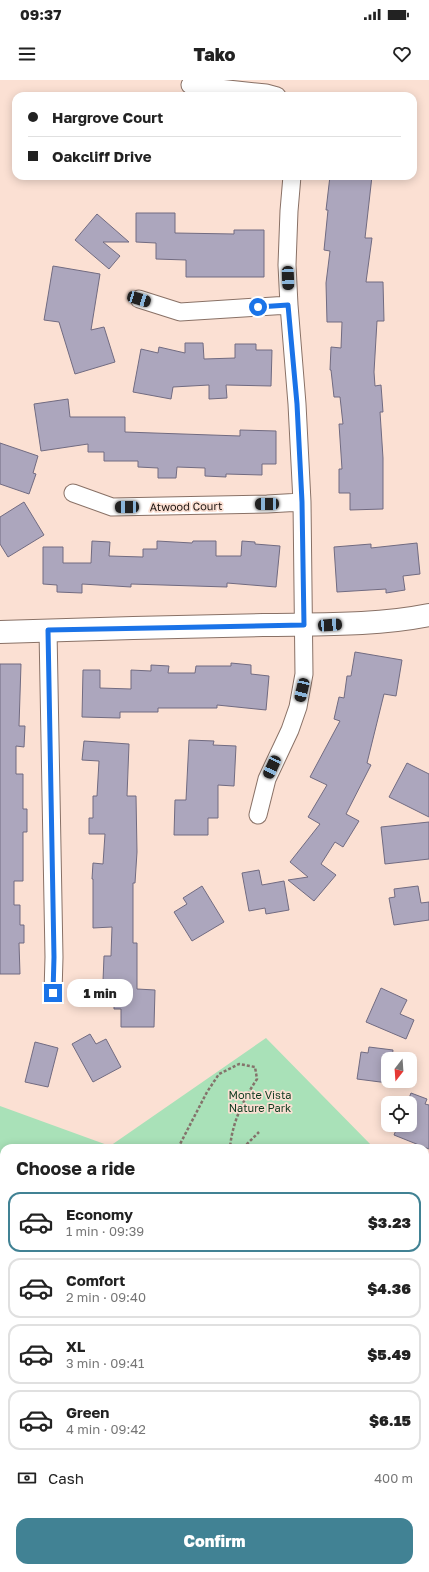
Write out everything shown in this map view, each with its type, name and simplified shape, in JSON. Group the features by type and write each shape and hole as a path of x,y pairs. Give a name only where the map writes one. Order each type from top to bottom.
{"street":[{"path":"190,85 256,92"},
{"path":"258,814 267,779 290,730 298,707 304,674 302,502 297,404 288,305 289,211 292,180"},
{"path":"139,299 180,312 288,305"},
{"name":"Atwood Court","path":"73,493 112,507 302,502"},
{"path":"0,632 330,625 429,615"},
{"path":"48,630 54,957 53,993"}],"path":[{"path":"180,1144 207,1092 220,1074 239,1064 255,1067 257,1080 243,1103 231,1133 230,1144"},
{"path":"248,1144 259,1132"}],"green space":[{"name":"Monte Vista Nature Park","path":"266,1038 370,1144 113,1144"},
{"name":"Monte Vista Nature Park","path":"0,1106 104,1144 0,1144"}],"building":[{"path":"330,180 372,180 365,238 372,238 366,282 383,282 384,321 377,321 374,372 375,386 381,385 383,412 380,412 383,458 383,509 350,510 350,493 339,493 339,469 342,469 339,424 343,424 340,397 334,397 330,370 331,347 341,348 342,322 327,322 326,283 330,251 324,250 328,210 326,210"},
{"path":"136,213 175,213 175,233 234,234 234,230 264,230 264,277 186,277 186,260 156,259 156,243 136,242"},
{"path":"97,214 129,242 103,242 120,256 109,269 75,240"},
{"path":"53,266 100,274 91,330 104,327 115,362 75,374 59,322 44,320"},
{"path":"185,343 203,343 204,359 235,358 235,344 256,344 256,350 272,350 271,386 226,385 227,398 209,399 209,385 173,387 171,399 133,392 141,349 158,353 159,347 185,353"},
{"path":"68,399 70,417 125,417 125,432 240,436 240,430 276,431 276,464 262,464 262,475 226,474 226,477 205,476 205,468 177,467 176,478 158,478 158,468 138,467 138,461 104,461 104,452 88,452 88,444 41,451 34,404"},
{"path":"0,443 38,456 33,473 36,474 29,494 0,484"},
{"path":"24,502 44,535 8,557 0,544 0,517"},
{"path":"92,541 110,542 109,556 143,557 143,549 157,549 157,541 192,543 193,541 216,541 216,556 241,556 242,541 255,542 255,544 280,546 276,587 227,583 227,587 131,584 131,587 82,584 82,593 57,592 57,585 43,584 43,547 63,547 63,563 91,563"},
{"path":"417,543 420,574 403,576 405,590 386,593 386,589 337,592 334,547 371,544 371,548"},
{"path":"355,652 402,660 396,696 384,694 367,763 371,765 346,814 359,821 343,847 335,842 321,864 336,875 314,901 288,880 308,877 290,862 320,824 308,817 327,785 310,777 340,721 334,719 339,697 344,698 347,676 351,676"},
{"path":"231,663 251,665 251,674 269,676 266,710 217,705 217,708 158,708 158,712 120,712 120,718 82,717 83,670 100,670 100,688 131,689 131,670 151,671 151,665 169,666 168,673 195,673 196,666 231,666"},
{"path":"0,664 21,664 19,726 25,726 24,747 16,746 16,774 23,774 23,809 27,809 27,832 23,832 23,881 14,881 14,905 20,905 20,925 24,925 24,943 19,943 20,974 0,974"},
{"path":"189,740 214,741 213,745 236,746 234,786 218,785 218,818 208,818 208,835 174,835 175,800 186,800"},
{"path":"84,741 129,744 127,796 136,796 137,852 135,883 133,883 133,943 137,943 137,989 155,990 154,1027 121,1027 121,1009 114,1009 114,981 103,981 104,956 111,956 112,927 93,928 92,879 93,863 103,864 105,834 89,834 89,818 93,818 93,796 97,796 99,761 82,760"},
{"path":"407,763 429,774 429,817 389,797"},
{"path":"429,822 429,859 385,864 381,827"},
{"path":"259,870 262,885 284,881 289,910 266,914 265,908 249,911 242,873"},
{"path":"202,886 224,922 192,941 174,912 187,904 183,898"},
{"path":"418,886 421,903 429,902 429,920 394,925 389,898 395,897 394,889"},
{"path":"381,988 407,1000 400,1014 414,1020 406,1039 366,1022"},
{"path":"90,1034 96,1044 106,1039 121,1067 93,1082 72,1044"},
{"path":"35,1042 58,1048 48,1087 25,1082"},
{"path":"369,1047 393,1050 393,1052 381,1052 381,1082 357,1079 361,1052 368,1053"},
{"path":"411,1093 427,1099 425,1104 429,1105 429,1144 416,1144 394,1135 395,1132 417,1132 417,1096 410,1096"}],"route":[{"path":"53,993 54,957 48,630 304,625 302,502 297,404 288,305 258,307"}]}
